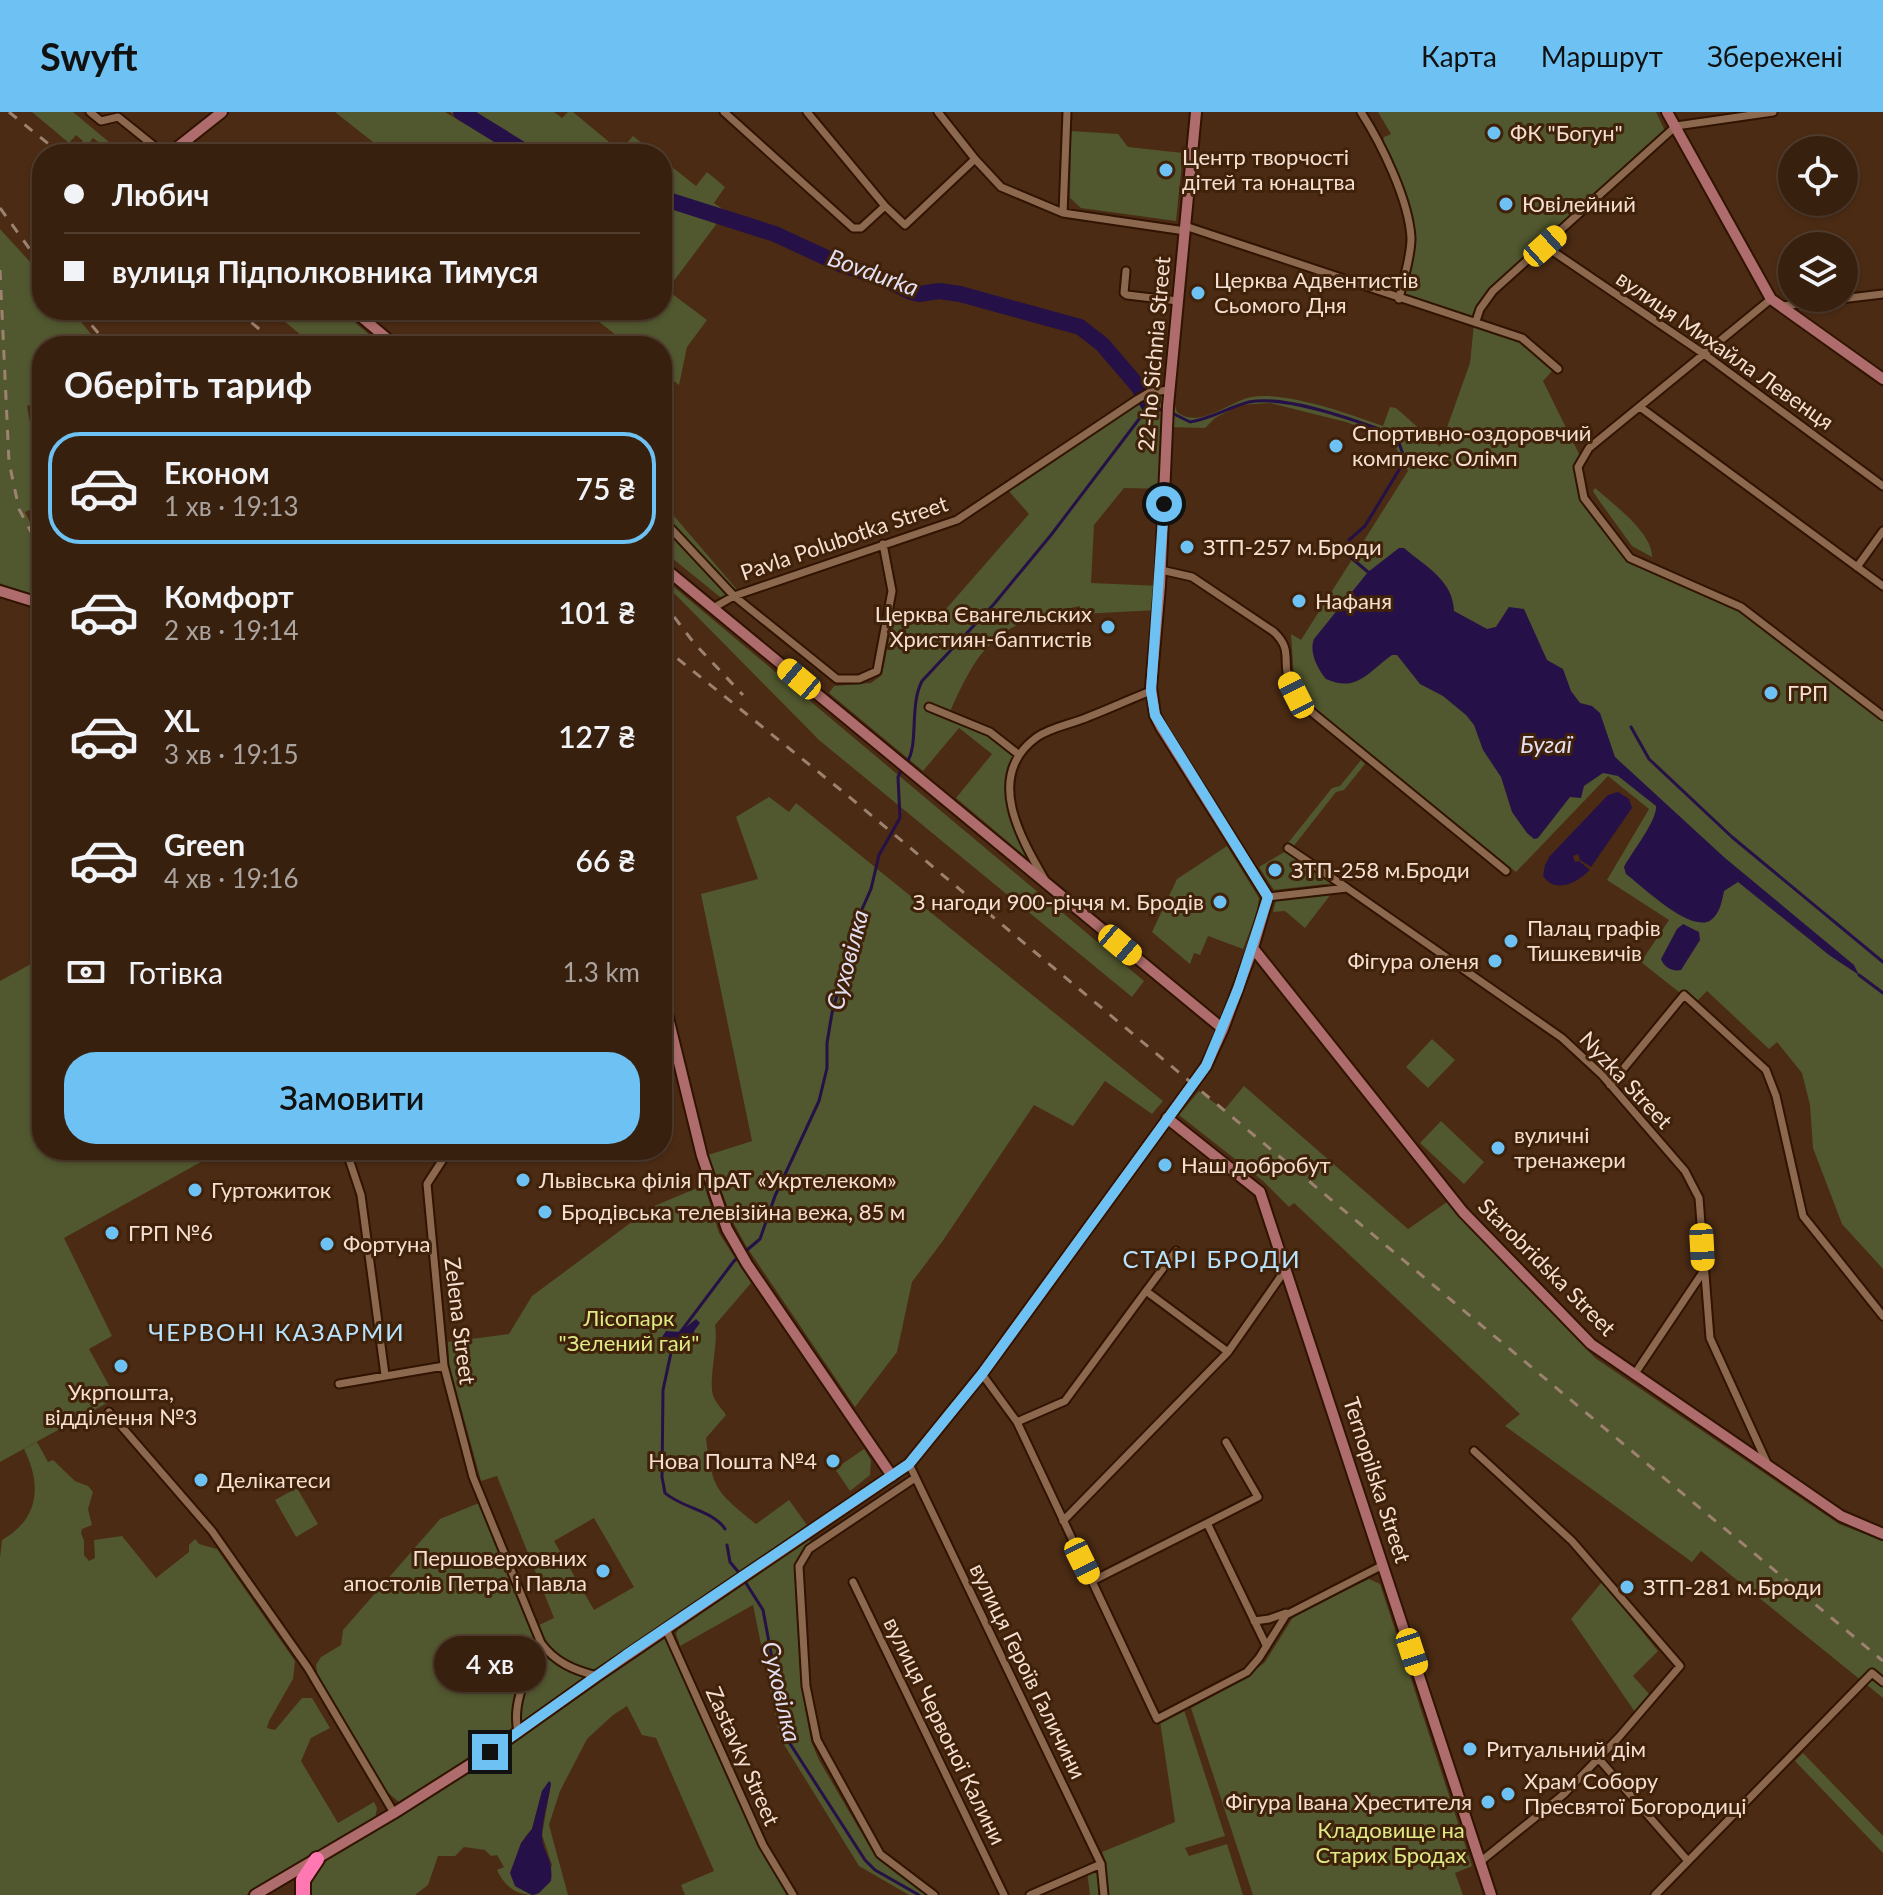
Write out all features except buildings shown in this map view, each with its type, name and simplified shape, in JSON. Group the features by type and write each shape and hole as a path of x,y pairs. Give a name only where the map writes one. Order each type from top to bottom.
{"highway":[{"path":"303,1895 303,1880 317,1859"}],"main road":[{"path":"179,144 222,112"},
{"name":"22-ho Sichnia Street","path":"1196,112 1168,412 1161,570 1151,691 1155,715 1161,727 1268,897"},
{"path":"1667,112 1771,299 1778,303"},
{"path":"1790,312 1883,379"},
{"path":"365,320 384,336"},
{"path":"672,574 1223,1029"},
{"path":"0,591 32,601"},
{"path":"255,1895 394,1813 518,1732 909,1464 982,1374 1206,1066 1253,948 1268,897"},
{"name":"Starobridska Street","path":"1253,948 1463,1212 1591,1344 1841,1516 1883,1534"},
{"path":"672,1055 727,1229 747,1264 892,1476"},
{"name":"Ternopilska Street","path":"1167,1118 1260,1192 1491,1895"}],"street":[{"path":"90,112 101,121 118,117 153,144"},
{"path":"724,112 853,228 861,228 885,206"},
{"path":"807,112 885,206 905,225 975,159"},
{"path":"938,112 1001,187 1063,213 1185,229 1522,338 1558,369"},
{"path":"1063,213 1067,112"},
{"path":"1361,112 1388,161 1410,226 1411,242 1399,299"},
{"path":"1476,321 1480,309 1493,291 1676,126 1773,112"},
{"name":"вулиця Михайла Левенця","path":"1545,246 1704,354 1883,486"},
{"path":"1126,271 1124,293 1127,295 1178,301"},
{"path":"1858,297 1883,294"},
{"path":"1771,299 1583,456 1578,467 1584,498 1630,558 1741,607 1883,716"},
{"name":"Pavla Polubotka Street","path":"713,608 734,596 957,520 1140,397 1150,392 1170,390"},
{"path":"1640,407 1883,586"},
{"path":"672,530 734,596 837,679 851,681 870,677 877,671 892,591 883,544"},
{"path":"1857,567 1883,531"},
{"path":"1161,570 1192,577 1274,632 1286,649 1288,679 1308,709 1506,871"},
{"path":"1049,885 1014,819 1008,793 1018,754 1039,735 1151,691"},
{"path":"929,707 990,732 1018,754"},
{"name":"Nyzka Street","path":"1288,848 1557,1035 1610,1085 1685,1171 1699,1198 1710,1338 1768,1465"},
{"path":"1268,897 1347,888"},
{"path":"1610,1085 1684,995 1766,1070 1776,1096 1803,1216 1883,1316"},
{"path":"349,1160 361,1195 385,1375"},
{"name":"Zelena Street","path":"443,1160 427,1184 444,1366 473,1477 541,1643"},
{"path":"1017,1422 1065,1401 1176,1251"},
{"path":"1063,1521 1228,1352 1286,1269"},
{"path":"1634,1375 1703,1272"},
{"path":"1146,1291 1228,1352"},
{"path":"339,1384 444,1366"},
{"path":"982,1374 1017,1422 1157,1719 1241,1677 1253,1666 1280,1621 1294,1610"},
{"path":"109,1412 212,1531 308,1668 394,1813"},
{"path":"1092,1581 1258,1497 1226,1442"},
{"path":"1474,1451 1572,1541 1680,1666 1599,1759 1564,1794 1480,1862"},
{"name":"вулиця Героїв Галичини","path":"909,1464 1101,1864 1104,1895"},
{"path":"915,1478 809,1549 799,1566 806,1686 820,1749 880,1854 934,1895"},
{"path":"1207,1523 1266,1645"},
{"path":"1254,1621 1294,1610 1383,1565"},
{"name":"вулиця Червоної Калини","path":"853,1582 1004,1895"},
{"name":"Zastavky Street","path":"666,1629 763,1845 793,1895"},
{"path":"518,1732 516,1717 520,1693 541,1643 559,1662 597,1676"},
{"path":"1655,1895 1872,1673 1883,1682"},
{"path":"1599,1759 1688,1861"},
{"path":"1030,1895 1101,1864"}],"green space":[{"path":"32,112 73,112 109,142 101,144 93,138 88,144 81,144 83,141 76,135 69,143"},
{"path":"335,112 445,112 498,144 375,144"},
{"path":"450,112 554,112 562,118 573,112 612,144 502,144"},
{"name":"Ювілейний","path":"1378,112 1656,112 1665,131 1493,287 1474,318 1401,298 1412,242 1382,143 1384,137 1391,134"},
{"path":"1071,131 1118,134 1128,147 1183,153 1176,221 1081,208 1070,198"},
{"path":"633,136 643,144 626,144"},
{"path":"672,167 696,186 707,172 725,187 714,203 734,217 788,234 843,262 883,275 912,289 939,288 970,293 1079,324 1095,333 1145,392 1140,395 1085,332 960,297 940,293 919,297 841,268 785,241 672,205"},
{"path":"672,205 718,222 672,283"},
{"path":"0,229 32,264 32,320 79,320 93,336 32,336 32,404 27,406 32,434 32,509 25,512 32,526 32,594 9,589 0,583"},
{"path":"672,294 707,320 687,347 679,385 672,380 672,336 617,336 597,320 672,320"},
{"path":"283,320 352,320 371,336 302,336"},
{"path":"1474,324 1519,342 1553,370 1543,381 1580,456 1576,467 1582,498 1628,560 1741,610 1883,722 1883,1269 1842,1224 1813,1148 1810,1105 1802,1073 1777,1042 1769,1049 1707,991 1694,1004 1641,962 1669,920 1607,880 1649,809 1608,776 1516,872 1311,706 1301,694 1294,678 1291,634 1301,640 1408,471 1394,444 1380,434 1270,403 1240,405 1215,418 1205,428 1167,427 1164,489 1124,488 1094,525 1091,583 1160,586 1158,610 1081,614 1080,606 1052,612 1012,628 996,638 984,651 949,714 990,732 1017,753 1006,792 1012,820 1033,863 956,798 992,754 959,728 923,771 829,693 834,686 871,683 882,675 892,624 939,617 1029,514 1006,488 1150,392 1170,390 1177,412 1195,418 1252,397 1266,396 1318,405 1383,426 1390,407 1396,408 1440,447 1470,363","holes":["1509,607 1534,634 1545,657 1411,642 1453,611 1488,630 1496,627"]},
{"path":"1595,488 1639,529 1651,548 1652,557 1632,546 1598,499 1593,491"},
{"path":"672,514 740,593 725,601 672,558"},
{"path":"672,585 1144,981 1132,997 819,740 672,591"},
{"path":"1361,760 1365,764 1344,790 1336,792 1289,852 1335,883 1274,890 1259,867 1286,851 1284,848 1332,788 1340,786"},
{"path":"769,797 789,812 796,803 1163,1101 1152,1114 1105,1081 1073,1126 1034,1105 912,1282 897,1352 855,1407 746,1246 734,1224 708,1155 752,1141 701,894 758,879 736,817"},
{"path":"1227,846 1259,898 1257,912 1243,949 1208,936 1200,955 1194,953 1190,964 1152,932 1177,879"},
{"path":"1335,893 1305,928 1285,911 1273,912 1276,900"},
{"path":"32,963 32,1160 205,1160 64,1238 112,1336 89,1349 116,1398 0,1462 0,981"},
{"path":"1432,1039 1455,1060 1428,1088 1406,1067"},
{"path":"1244,1086 1408,1229 1447,1202 1595,1358 1839,1524 1883,1541 1883,1698 1701,1551 1692,1562 1505,1426 1520,1414 1294,1203 1289,1207 1263,1181 1179,1115 1199,1091 1224,1110"},
{"path":"1441,1121 1484,1162 1464,1184 1420,1143"},
{"name":"Лісопарк \"Зелений гай\"","path":"704,1185 719,1233 751,1283 715,1325 712,1391 726,1415 706,1438 714,1480 725,1496 756,1524 789,1500 807,1525 594,1670 559,1656 543,1635 539,1625 554,1618 497,1476 481,1481 449,1364 448,1342 509,1334 532,1296 652,1207","holes":["594,1518 634,1587 594,1610 554,1541"]},
{"path":"37,1442 48,1462 53,1460 75,1481 88,1486 93,1492 88,1509 92,1525 82,1529 81,1533 84,1555 89,1561 95,1558 94,1540 122,1536 156,1578 189,1552 189,1545 195,1539 199,1544 217,1549 295,1661 293,1679 267,1728 275,1730 302,1698 312,1698 330,1728 311,1738 301,1761 338,1823 374,1802 377,1808 375,1819 246,1895 0,1895 0,1558 2,1540 24,1522 34,1500 33,1475 24,1449"},
{"path":"864,1449 871,1460 870,1475 850,1491 835,1469"},
{"path":"297,1488 318,1524 296,1537 275,1500"},
{"path":"479,1503 537,1644 516,1696 514,1729 400,1803 386,1791 318,1679 316,1665 321,1657 341,1645 343,1630 440,1519"},
{"path":"808,1538 812,1543 794,1566 801,1686 811,1741 875,1856 929,1895 909,1895 859,1866 780,1738 753,1605 680,1646 676,1634 678,1629"},
{"name":"Кладовище на Старих Бродах","path":"1369,1579 1380,1584 1472,1866 1455,1873 1463,1895 1253,1895 1191,1708 1244,1679 1265,1662 1295,1614"},
{"path":"1602,1582 1658,1651 1633,1676 1650,1695 1635,1712 1571,1619"},
{"path":"668,1634 763,1845 793,1895 685,1895 681,1885 714,1871 656,1738 642,1735 627,1706 587,1739 560,1791 549,1825 568,1895 534,1895 539,1893 552,1865 542,1835 551,1783 542,1791 532,1829 525,1837 515,1886 532,1895 515,1891 507,1885 497,1870 504,1867 497,1855 464,1847 455,1856 438,1856 428,1885 415,1895 310,1895 310,1882 320,1864 493,1755"},
{"path":"542,1649 557,1665 587,1677 522,1722 522,1695"},
{"path":"1184,1710 1225,1836 1185,1848 1189,1856 1227,1844 1243,1895 1090,1895 1087,1871 1107,1865 1102,1852 1175,1822 1160,1721"},
{"path":"1803,1753 1883,1836 1883,1853 1795,1761"}],"water":[{"name":"Бугаї","path":"1399,548 1404,548 1444,582 1454,611 1487,629 1496,627 1509,607 1524,609 1547,660 1563,669 1571,691 1580,703 1592,706 1600,713 1615,757 1725,858 1854,965 1859,975 1829,955 1738,882 1724,891 1714,917 1702,923 1667,907 1626,874 1624,867 1649,827 1656,806 1618,776 1603,773 1584,786 1581,798 1570,797 1534,839 1512,812 1501,777 1483,750 1474,725 1443,696 1420,684 1397,655 1392,655 1354,682 1346,684 1326,679 1315,660 1312,649 1314,639 1368,572"},
{"path":"1618,792 1629,799 1632,808 1591,867 1580,860 1578,854 1573,856 1575,862 1579,861 1590,870 1567,885 1549,882 1543,876 1550,856 1608,795"},
{"path":"1683,924 1699,932 1700,940 1681,970 1674,970 1666,967 1661,959 1677,929"},
{"path":"696,1319 700,1323 688,1351 675,1352 665,1348 660,1340 666,1331 680,1332"},
{"path":"549,1781 542,1836 551,1867 551,1881 539,1893 532,1895 515,1886 510,1873 521,1843 532,1829 542,1791"}],"waterway":[{"name":"Bovdurka","path":"461,112 513,144"},
{"name":"Bovdurka","path":"672,201 775,234 911,292 960,294 1080,327 1102,344 1138,386 1149,406"},
{"name":"Суховілка","path":"907,762 913,746 916,702 922,681 994,604 1051,535 1149,406 1190,422 1249,402 1279,402 1314,408 1379,429"},
{"path":"1349,540 1365,526 1405,460 1398,440 1382,430"},
{"path":"1349,556 1368,572"},
{"path":"1631,727 1649,759 1732,837 1883,962"},
{"name":"Суховілка","path":"679,1334 734,1261 760,1239 775,1196 819,1101 827,1068 832,1013 859,916 871,889 879,855 900,818 898,777 902,768"},
{"path":"1859,975 1883,993"},
{"name":"Суховілка","path":"672,1348 663,1390 662,1477 665,1493 713,1518 725,1529"},
{"name":"Суховілка","path":"727,1545 730,1562 740,1574"},
{"name":"Суховілка","path":"744,1580 763,1610 787,1739 865,1860 875,1870 919,1895"}],"railway":[{"path":"9,112 49,144"},
{"path":"0,208 32,252"},
{"path":"0,270 9,462 19,509 32,534"},
{"path":"87,320 101,336"},
{"path":"248,320 268,336"},
{"path":"672,614 694,643 743,695"},
{"path":"672,654 847,795 1883,1661"}],"place":[{"name":"ФК \"Богун\"","path":"1494,133"},
{"name":"Центр творчості дітей та юнацтва","path":"1166,170"},
{"name":"Ювілейний","path":"1506,204"},
{"name":"Церква Адвентистів Сьомого Дня","path":"1198,293"},
{"name":"Спортивно-оздоровчий комплекс Олімп","path":"1336,446"},
{"name":"ЗТП-257 м.Броди","path":"1187,547"},
{"name":"Нафаня","path":"1299,601"},
{"name":"Церква Євангельских Християн-баптистів","path":"1108,627"},
{"name":"ГРП","path":"1771,693"},
{"name":"ЗТП-258 м.Броди","path":"1275,870"},
{"name":"З нагоди 900-річчя м. Бродів","path":"1220,902"},
{"name":"Палац графів Тишкевичів","path":"1511,941"},
{"name":"Фігура оленя","path":"1495,961"},
{"name":"вуличні тренажери","path":"1498,1148"},
{"name":"Наш добробут","path":"1165,1165"},
{"name":"Львівська філія ПрАТ «Укртелеком»","path":"523,1180"},
{"name":"Гуртожиток","path":"195,1190"},
{"name":"Бродівська телевізійна вежа, 85 м","path":"545,1212"},
{"name":"ГРП №6","path":"112,1233"},
{"name":"Фортуна","path":"327,1244"},
{"name":"Укрпошта, відділення №3","path":"121,1366"},
{"name":"Нова Пошта №4","path":"833,1461"},
{"name":"Делікатеси","path":"201,1480"},
{"name":"Першоверховних апостолів Петра і Павла","path":"603,1571"},
{"name":"ЗТП-281 м.Броди","path":"1627,1587"},
{"name":"Ритуальний дім","path":"1470,1749"},
{"name":"Храм Собору Пресвятої Богородиці","path":"1508,1794"},
{"name":"Фігура Івана Хрестителя","path":"1488,1802"}],"district":[{"name":"СТАРІ БРОДИ","path":"1212,1260"},
{"name":"ЧЕРВОНІ КАЗАРМИ","path":"277,1333"}],"route":[{"path":"490,1752 626,1655 909,1464 982,1374 1210,1059 1253,948 1268,897 1161,727 1152,704 1164,504"}]}
